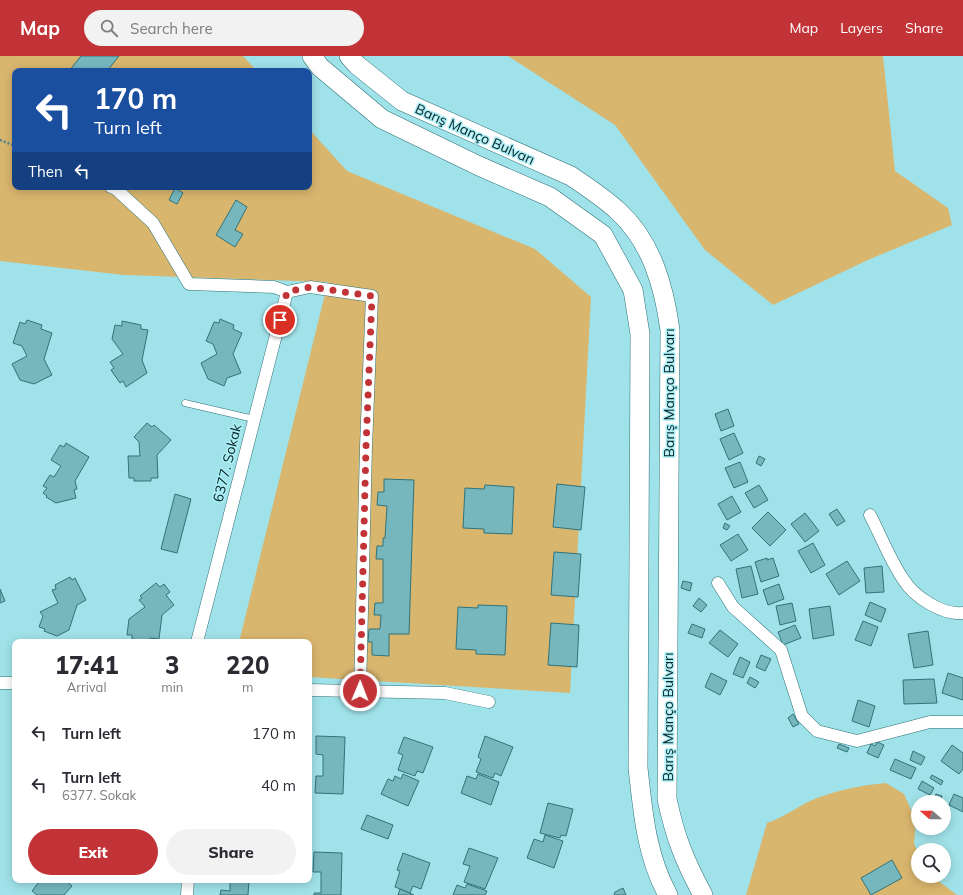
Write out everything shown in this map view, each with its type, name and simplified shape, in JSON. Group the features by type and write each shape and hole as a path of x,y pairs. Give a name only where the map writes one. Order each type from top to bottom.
{"main road":[{"name":"Barış Manço Bulvarı","path":"312,56 320,67 382,119 479,166 550,197 602,235 633,290 640,334 638,768 644,829 657,876 668,895"},
{"name":"Barış Manço Bulvarı","path":"349,56 357,65 402,102 571,176 596,193 619,212 642,240 657,271 666,299 670,330 667,800 673,831 686,864 703,895"}],"street":[{"path":"117,190 153,223 189,284 274,287 287,292 310,287 372,296 366,447 360,691"},
{"name":"6377. Sokak","path":"198,639 287,292"},
{"path":"870,515 903,580 928,604 954,614 963,613"},
{"path":"718,583 733,607 781,650 802,716 816,732 857,740 930,722 963,722"},
{"path":"0,683 12,683"},
{"path":"312,690 445,693 489,702"},
{"path":"187,895 188,883"}],"lane":[{"path":"185,403 254,419"}],"path":[{"path":"0,140 12,145"}],"shaded area":[{"path":"0,56 243,56 254,68 12,68 12,190 312,190 312,132 347,171 535,249 591,297 570,693 312,677 312,639 240,639 328,282 124,275 0,261"},
{"path":"508,56 883,56 895,171 948,208 952,225 870,259 773,305 705,250 615,125"},
{"path":"886,783 904,794 911,810 911,835 915,835 914,843 911,843 911,883 941,883 957,895 746,895 767,823 825,795 859,787"}],"building":[{"path":"81,56 119,56 109,68 71,68"},
{"path":"174,190 178,190 183,193 177,204 169,200"},
{"path":"236,200 247,207 235,230 243,234 235,247 216,235"},
{"path":"220,319 234,325 233,329 242,333 233,354 241,373 227,378 224,386 208,379 201,363 217,354 213,344 206,341 214,322 219,323"},
{"path":"27,320 42,325 41,329 52,333 44,359 52,375 34,384 20,380 12,364 27,356 22,346 13,343 20,322 25,324"},
{"path":"122,321 141,325 141,329 148,330 142,360 147,373 126,387 123,381 120,383 111,370 114,368 110,362 123,354 112,339 115,325 122,326"},
{"path":"728,409 734,426 721,431 715,414"},
{"path":"147,423 152,427 154,425 171,440 157,455 158,478 151,478 151,481 134,481 134,478 129,478 128,456 140,456 139,442 134,437"},
{"path":"734,433 743,453 729,460 720,439"},
{"path":"66,443 89,457 75,481 77,489 74,490 76,498 56,503 46,497 47,496 43,493 47,488 43,486 50,475 54,477 61,466 51,460 60,445 64,447"},
{"path":"759,456 765,459 761,466 756,463"},
{"path":"740,462 748,482 734,488 725,468"},
{"path":"384,479 414,480 409,634 389,634 389,656 372,655 372,642 368,642 369,629 380,629 381,615 374,615 375,603 383,603 383,559 376,559 377,546 383,546 383,538 385,538 387,506 377,505 378,492 384,492"},
{"path":"557,484 585,487 581,530 553,527"},
{"path":"485,485 514,487 512,534 484,533 484,529 463,528 465,488 484,489"},
{"path":"759,485 768,500 754,508 745,493"},
{"path":"175,494 191,499 177,553 161,549"},
{"path":"732,496 741,512 727,520 718,504"},
{"path":"837,509 845,521 837,526 829,514"},
{"path":"768,512 786,530 770,546 752,528"},
{"path":"805,513 819,531 805,542 791,524"},
{"path":"725,523 730,526 727,530 723,528"},
{"path":"738,534 748,550 731,561 720,545"},
{"path":"813,543 825,565 811,573 798,551"},
{"path":"554,552 581,554 578,597 551,595"},
{"path":"767,558 767,560 773,558 779,576 761,582 755,562"},
{"path":"847,561 860,581 839,595 826,574"},
{"path":"751,566 758,594 742,598 736,569"},
{"path":"882,566 884,592 866,593 864,568"},
{"path":"70,577 72,580 75,578 86,600 77,605 69,630 57,636 44,631 45,629 39,627 43,616 40,612 58,603 52,590 56,589 55,585"},
{"path":"683,581 692,583 690,591 681,588"},
{"path":"156,583 160,587 164,584 170,592 166,595 174,605 162,615 159,639 132,639 132,635 127,635 129,619 145,607 139,600 142,598 140,596"},
{"path":"779,584 784,599 768,605 763,590"},
{"path":"0,589 5,601 0,603"},
{"path":"699,598 707,605 701,612 693,606"},
{"path":"870,602 886,609 881,622 865,615"},
{"path":"792,603 796,621 780,625 776,606"},
{"path":"478,605 507,606 505,655 476,654 476,650 456,649 458,607 478,608"},
{"path":"830,606 834,635 813,639 809,609"},
{"path":"863,621 878,627 871,646 855,640"},
{"path":"551,623 579,625 577,667 548,665"},
{"path":"692,624 705,629 702,638 688,633"},
{"path":"795,625 801,638 783,645 778,632"},
{"path":"720,630 738,644 728,657 709,643"},
{"path":"928,631 933,665 914,668 908,634"},
{"path":"761,655 771,659 765,671 756,667"},
{"path":"740,657 750,662 743,678 733,674"},
{"path":"711,673 727,681 720,695 705,687"},
{"path":"948,673 963,678 963,700 942,693"},
{"path":"750,677 759,682 755,688 747,683"},
{"path":"934,679 937,703 904,704 903,680"},
{"path":"858,700 875,706 869,727 852,721"},
{"path":"793,714 799,724 793,727 788,718"},
{"path":"316,736 345,737 343,794 315,793 316,776 323,776 323,755 316,754"},
{"path":"485,736 513,747 501,776 495,773 493,778 476,772 481,759 478,757"},
{"path":"404,737 433,747 423,773 417,771 415,776 398,770 403,755 398,753"},
{"path":"877,742 884,745 878,758 867,753 871,744 875,746"},
{"path":"839,744 849,748 847,752 837,748"},
{"path":"952,745 963,753 963,769 959,774 941,761"},
{"path":"913,751 925,757 921,765 910,760"},
{"path":"895,759 916,768 911,779 890,770"},
{"path":"403,774 419,781 408,806 381,794 388,779 393,781 395,776 401,779"},
{"path":"478,774 499,782 491,805 461,793 467,776 476,779"},
{"path":"932,775 943,781 941,785 930,778"},
{"path":"922,781 934,788 930,795 918,789"},
{"path":"954,794 963,798 963,812 951,806 951,801"},
{"path":"548,803 573,809 566,836 561,835 560,838 540,833"},
{"path":"367,815 393,825 388,839 361,829"},
{"path":"545,835 563,841 554,868 527,858 534,839 543,842"},
{"path":"469,848 498,858 485,889 464,882 470,866 463,864"},
{"path":"314,852 342,853 341,895 314,895 314,893 321,893 321,872 313,872"},
{"path":"403,853 430,863 421,889 413,886 410,893 395,887 400,871 397,870"},
{"path":"892,860 902,878 871,895 861,878"},
{"path":"38,883 68,883 72,886 64,895 37,895 32,891"},
{"path":"230,883 249,883 248,895 220,895 221,890 230,891"},
{"path":"467,884 487,891 485,895 453,895 457,885 465,888"},
{"path":"623,888 626,895 614,895 615,892"},
{"path":"400,889 414,895 398,895"}],"route":[{"path":"280,320 287,292 310,287 372,296 366,447 360,691"}]}
